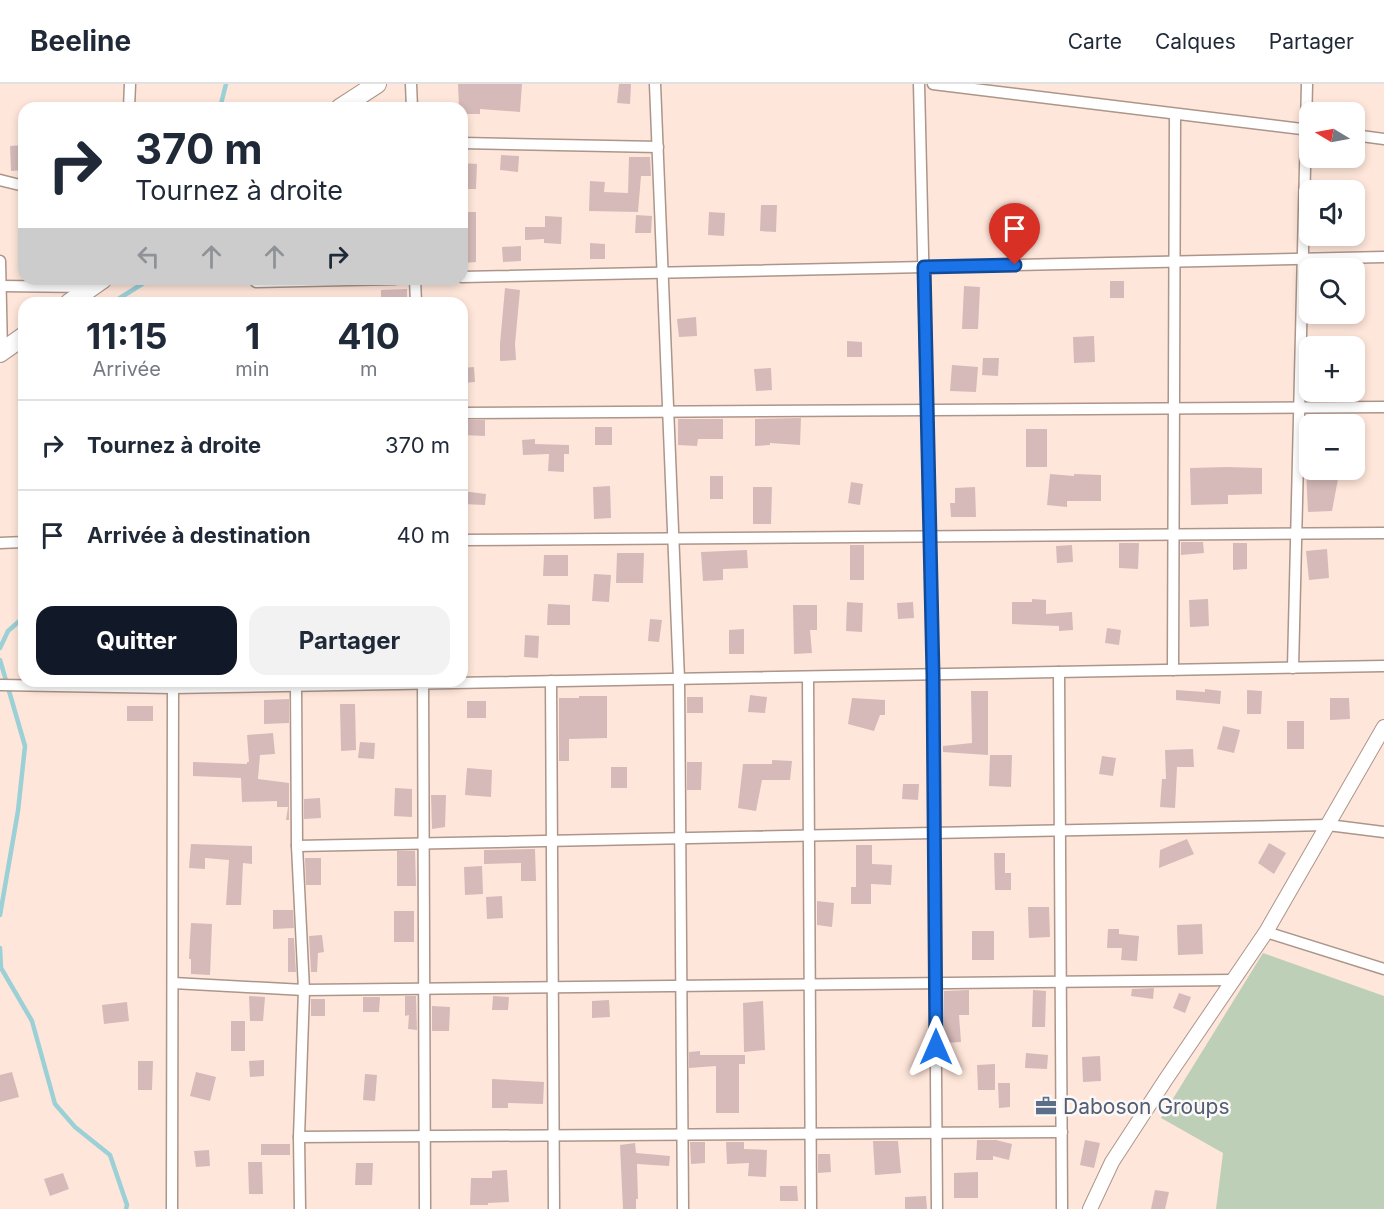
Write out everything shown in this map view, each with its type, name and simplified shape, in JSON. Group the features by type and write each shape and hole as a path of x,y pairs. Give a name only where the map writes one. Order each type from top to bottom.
{"main road":[{"path":"349,102 376,84"},
{"path":"77,297 94,285"},
{"path":"1,353 18,340"}],"street":[{"path":"129,84 129,102"},
{"path":"411,84 412,102"},
{"path":"655,84 680,679 683,1209"},
{"path":"919,84 931,536 937,1209"},
{"path":"933,84 1299,129"},
{"path":"1307,84 1307,102"},
{"path":"1173,670 1176,114"},
{"path":"1365,136 1384,139"},
{"path":"468,143 657,147"},
{"path":"1303,258 1307,168"},
{"path":"0,180 18,184"},
{"path":"1344,258 1384,257"},
{"path":"468,278 1299,259"},
{"path":"0,261 1,353"},
{"path":"0,286 32,285"},
{"path":"1293,668 1301,324"},
{"path":"468,413 1384,407"},
{"path":"468,540 1384,533"},
{"path":"0,543 18,542"},
{"path":"468,682 1384,666"},
{"path":"1059,672 1062,1209"},
{"path":"808,677 811,1209"},
{"path":"551,681 554,1209"},
{"path":"0,685 18,685"},
{"path":"115,687 234,687"},
{"path":"296,687 297,846 304,990 300,1209"},
{"path":"423,687 426,1209"},
{"path":"172,1209 173,688"},
{"path":"1090,1209 1112,1162 1166,1078 1266,932 1384,727"},
{"path":"297,846 1328,825 1384,832"},
{"path":"1266,932 1384,969"},
{"path":"173,983 304,990 1233,980"},
{"path":"300,1137 1062,1131"}],"green space":[{"path":"1263,953 1384,996 1384,1209 1216,1209 1223,1153 1161,1118"}],"building":[{"path":"458,84 522,84 520,112 480,109 480,114 468,114 468,102 459,102"},
{"path":"619,84 631,84 630,104 617,103"},
{"path":"18,145 18,170 11,171 10,146"},
{"path":"501,155 519,156 518,172 500,170"},
{"path":"629,157 650,157 651,176 641,176 638,212 589,211 590,181 605,182 604,192 628,193"},
{"path":"468,163 477,164 476,189 468,189"},
{"path":"761,205 777,205 776,232 760,231"},
{"path":"1010,207 1025,209 1021,249 1023,249 1023,257 1007,258"},
{"path":"468,212 476,212 476,262 468,263"},
{"path":"709,212 725,213 724,236 708,235"},
{"path":"636,215 652,216 651,233 635,233"},
{"path":"545,216 562,217 561,244 544,243 544,239 525,240 525,227 545,227"},
{"path":"590,243 605,244 605,259 590,259"},
{"path":"521,246 521,261 503,262 502,247"},
{"path":"1110,281 1124,281 1124,298 1110,298"},
{"path":"964,286 980,287 978,329 962,329"},
{"path":"505,288 520,290 515,344 516,360 500,361 500,344"},
{"path":"407,289 407,297 381,297 381,290"},
{"path":"696,317 697,336 679,337 677,319"},
{"path":"1094,336 1095,362 1074,363 1073,337"},
{"path":"847,341 862,342 862,357 847,357"},
{"path":"983,358 999,358 998,376 982,375"},
{"path":"952,365 978,367 976,392 950,391"},
{"path":"474,367 475,382 468,383 468,368"},
{"path":"771,368 772,390 756,391 754,369"},
{"path":"801,418 800,445 770,443 770,445 755,446 755,419"},
{"path":"678,419 723,419 723,439 698,439 697,446 678,445"},
{"path":"468,420 485,420 485,436 468,435"},
{"path":"595,427 612,427 612,445 595,445"},
{"path":"1026,429 1047,429 1047,467 1026,467"},
{"path":"535,439 535,444 569,445 569,454 564,454 564,472 548,471 549,454 523,455 522,440"},
{"path":"1190,468 1262,468 1262,494 1228,495 1228,504 1191,505"},
{"path":"1050,474 1101,475 1101,501 1067,501 1067,507 1047,505"},
{"path":"710,476 723,476 723,499 710,499"},
{"path":"1306,480 1338,480 1332,511 1308,512"},
{"path":"851,482 863,484 860,505 848,503"},
{"path":"610,486 611,518 594,519 593,487"},
{"path":"753,487 772,487 771,524 753,524"},
{"path":"975,487 976,517 951,517 950,503 955,503 955,488"},
{"path":"468,492 486,494 485,505 468,504"},
{"path":"1181,542 1203,542 1204,553 1181,555"},
{"path":"1119,543 1139,543 1138,569 1119,568"},
{"path":"1233,543 1247,543 1247,569 1233,570"},
{"path":"850,545 864,545 864,580 850,580"},
{"path":"1072,545 1073,562 1057,563 1056,546"},
{"path":"1327,549 1329,578 1309,580 1306,551"},
{"path":"747,550 748,568 723,569 723,580 703,581 701,552"},
{"path":"617,553 644,553 643,583 616,583"},
{"path":"544,555 568,555 568,576 543,576"},
{"path":"594,574 611,575 609,602 592,601"},
{"path":"1032,599 1046,600 1046,614 1072,612 1073,630 1059,631 1059,626 1012,624 1012,602 1032,602"},
{"path":"1208,599 1209,626 1190,627 1189,600"},
{"path":"847,602 863,603 862,632 846,631"},
{"path":"913,602 914,618 898,619 897,603"},
{"path":"548,604 570,605 570,625 547,625"},
{"path":"793,605 817,605 817,630 810,630 812,653 794,654"},
{"path":"650,619 662,620 659,642 648,641"},
{"path":"1107,628 1121,630 1119,645 1105,643"},
{"path":"744,629 744,654 729,654 729,630"},
{"path":"525,635 539,636 538,658 524,657"},
{"path":"1205,689 1221,691 1220,704 1176,700 1176,690 1205,692"},
{"path":"1247,690 1262,691 1261,714 1247,714"},
{"path":"971,691 988,691 988,755 943,752 943,746 972,743"},
{"path":"750,695 767,697 765,713 748,712"},
{"path":"579,696 607,696 607,738 569,739 569,761 559,761 559,698 579,698"},
{"path":"687,697 703,697 703,713 687,713"},
{"path":"852,698 885,700 885,715 880,715 874,731 848,724"},
{"path":"1330,698 1349,698 1350,719 1330,720"},
{"path":"289,699 289,723 264,724 264,700"},
{"path":"467,701 486,701 486,718 467,718"},
{"path":"340,704 355,704 356,750 341,751"},
{"path":"127,706 153,706 153,721 127,721"},
{"path":"1287,721 1304,721 1304,749 1287,749"},
{"path":"1223,726 1240,730 1234,753 1217,749"},
{"path":"273,733 275,754 260,755 258,779 289,783 289,820 286,820 288,807 277,807 277,801 242,802 241,778 193,776 193,762 247,764 249,762 247,735"},
{"path":"360,742 375,743 374,759 358,758"},
{"path":"1193,749 1194,767 1177,767 1175,808 1160,807 1162,779 1166,779 1165,750"},
{"path":"990,755 1012,755 1011,787 989,786"},
{"path":"1102,756 1116,758 1113,776 1099,774"},
{"path":"772,760 792,761 790,780 762,780 756,811 738,808 743,764 772,764"},
{"path":"687,762 702,762 701,790 687,790"},
{"path":"611,767 627,767 627,788 611,788"},
{"path":"467,768 492,770 491,797 465,795"},
{"path":"903,784 919,784 918,800 902,799"},
{"path":"395,788 412,789 412,817 394,816"},
{"path":"431,795 446,795 445,827 432,829"},
{"path":"320,798 321,818 304,819 304,799"},
{"path":"1187,839 1194,854 1159,868 1160,850"},
{"path":"1269,843 1286,853 1274,874 1258,863"},
{"path":"191,844 252,846 252,864 243,863 241,905 226,905 229,860 205,858 205,869 189,868"},
{"path":"856,845 872,845 872,864 892,865 891,885 871,884 871,904 851,904 851,887 856,887"},
{"path":"535,849 536,881 521,881 521,863 484,864 484,850"},
{"path":"397,851 415,851 416,886 397,886"},
{"path":"994,853 1005,853 1005,873 1011,873 1011,890 995,890"},
{"path":"305,858 321,858 321,885 306,885"},
{"path":"482,866 483,894 465,895 464,867"},
{"path":"502,896 503,918 487,919 486,897"},
{"path":"817,901 834,903 832,927 817,925"},
{"path":"1028,907 1049,907 1050,937 1029,938"},
{"path":"273,910 293,910 294,928 273,929"},
{"path":"394,911 414,911 414,942 394,942"},
{"path":"191,923 212,924 210,975 191,974 191,959 189,959"},
{"path":"1202,924 1203,954 1178,955 1177,925"},
{"path":"1108,929 1119,929 1119,934 1139,936 1137,961 1121,960 1122,948 1107,948"},
{"path":"972,931 994,931 994,960 972,960"},
{"path":"322,935 324,952 318,953 317,972 311,972 309,936"},
{"path":"288,938 294,938 296,972 288,972"},
{"path":"1154,988 1153,999 1131,996 1132,989"},
{"path":"969,990 969,1015 959,1015 961,1042 944,1043 944,991"},
{"path":"1033,990 1046,991 1045,1027 1032,1027"},
{"path":"1179,993 1191,997 1185,1013 1173,1008"},
{"path":"249,996 265,997 263,1021 250,1021"},
{"path":"405,996 416,996 417,1030 408,1029 409,1015 405,1016"},
{"path":"493,996 509,997 508,1010 492,1010"},
{"path":"363,997 380,997 379,1012 363,1012"},
{"path":"311,999 325,999 325,1016 311,1016"},
{"path":"609,1000 610,1017 592,1018 592,1001"},
{"path":"763,1001 765,1050 744,1052 743,1003"},
{"path":"127,1002 129,1021 104,1024 102,1005"},
{"path":"432,1006 450,1007 449,1031 432,1031"},
{"path":"231,1021 245,1021 245,1051 231,1051"},
{"path":"700,1051 700,1055 745,1055 745,1064 739,1064 739,1113 716,1113 716,1066 689,1068 689,1052"},
{"path":"1026,1053 1048,1055 1047,1069 1025,1068"},
{"path":"1100,1056 1101,1081 1083,1082 1082,1057"},
{"path":"264,1060 264,1076 250,1077 249,1061"},
{"path":"138,1061 153,1061 152,1090 138,1090"},
{"path":"995,1064 995,1090 978,1090 977,1065"},
{"path":"12,1072 19,1097 0,1102 0,1075"},
{"path":"196,1072 216,1077 210,1101 190,1096"},
{"path":"365,1074 377,1075 375,1101 363,1100"},
{"path":"492,1079 544,1082 543,1104 508,1103 508,1108 492,1108"},
{"path":"998,1083 1010,1083 1010,1107 999,1108"},
{"path":"977,1140 996,1140 1012,1144 1009,1160 993,1156 993,1160 976,1160"},
{"path":"1085,1140 1100,1143 1094,1168 1080,1165"},
{"path":"873,1141 898,1141 901,1173 875,1175"},
{"path":"690,1142 705,1142 705,1163 691,1164"},
{"path":"726,1142 744,1142 744,1149 767,1150 766,1177 748,1176 749,1163 727,1164"},
{"path":"635,1143 636,1153 670,1156 669,1166 637,1164 636,1209 623,1209 620,1145"},
{"path":"261,1144 290,1144 290,1155 261,1155"},
{"path":"209,1150 210,1166 196,1167 194,1151"},
{"path":"818,1154 830,1154 831,1172 818,1173"},
{"path":"248,1162 262,1162 263,1194 249,1194"},
{"path":"356,1163 373,1163 372,1185 355,1185"},
{"path":"507,1170 509,1202 470,1205 471,1178 492,1178 492,1171"},
{"path":"978,1172 978,1198 954,1198 954,1173"},
{"path":"63,1173 69,1189 50,1196 44,1179"},
{"path":"780,1186 797,1186 798,1201 780,1201"},
{"path":"1155,1190 1169,1192 1165,1209 1151,1209"},
{"path":"926,1196 927,1209 905,1209 905,1197"}],"waterway":[{"path":"222,102 226,84"},
{"path":"122,297 140,285"},
{"path":"0,648 8,631 18,622"},
{"path":"0,660 25,746 18,811 0,915"},
{"path":"0,948 1,968 32,1021 55,1104 75,1127 110,1155 127,1205 126,1209"}],"place":[{"name":"Daboson Groups","path":"1046,1106"}],"route":[{"path":"936,1047 933,675 924,267 1015,265"}]}
